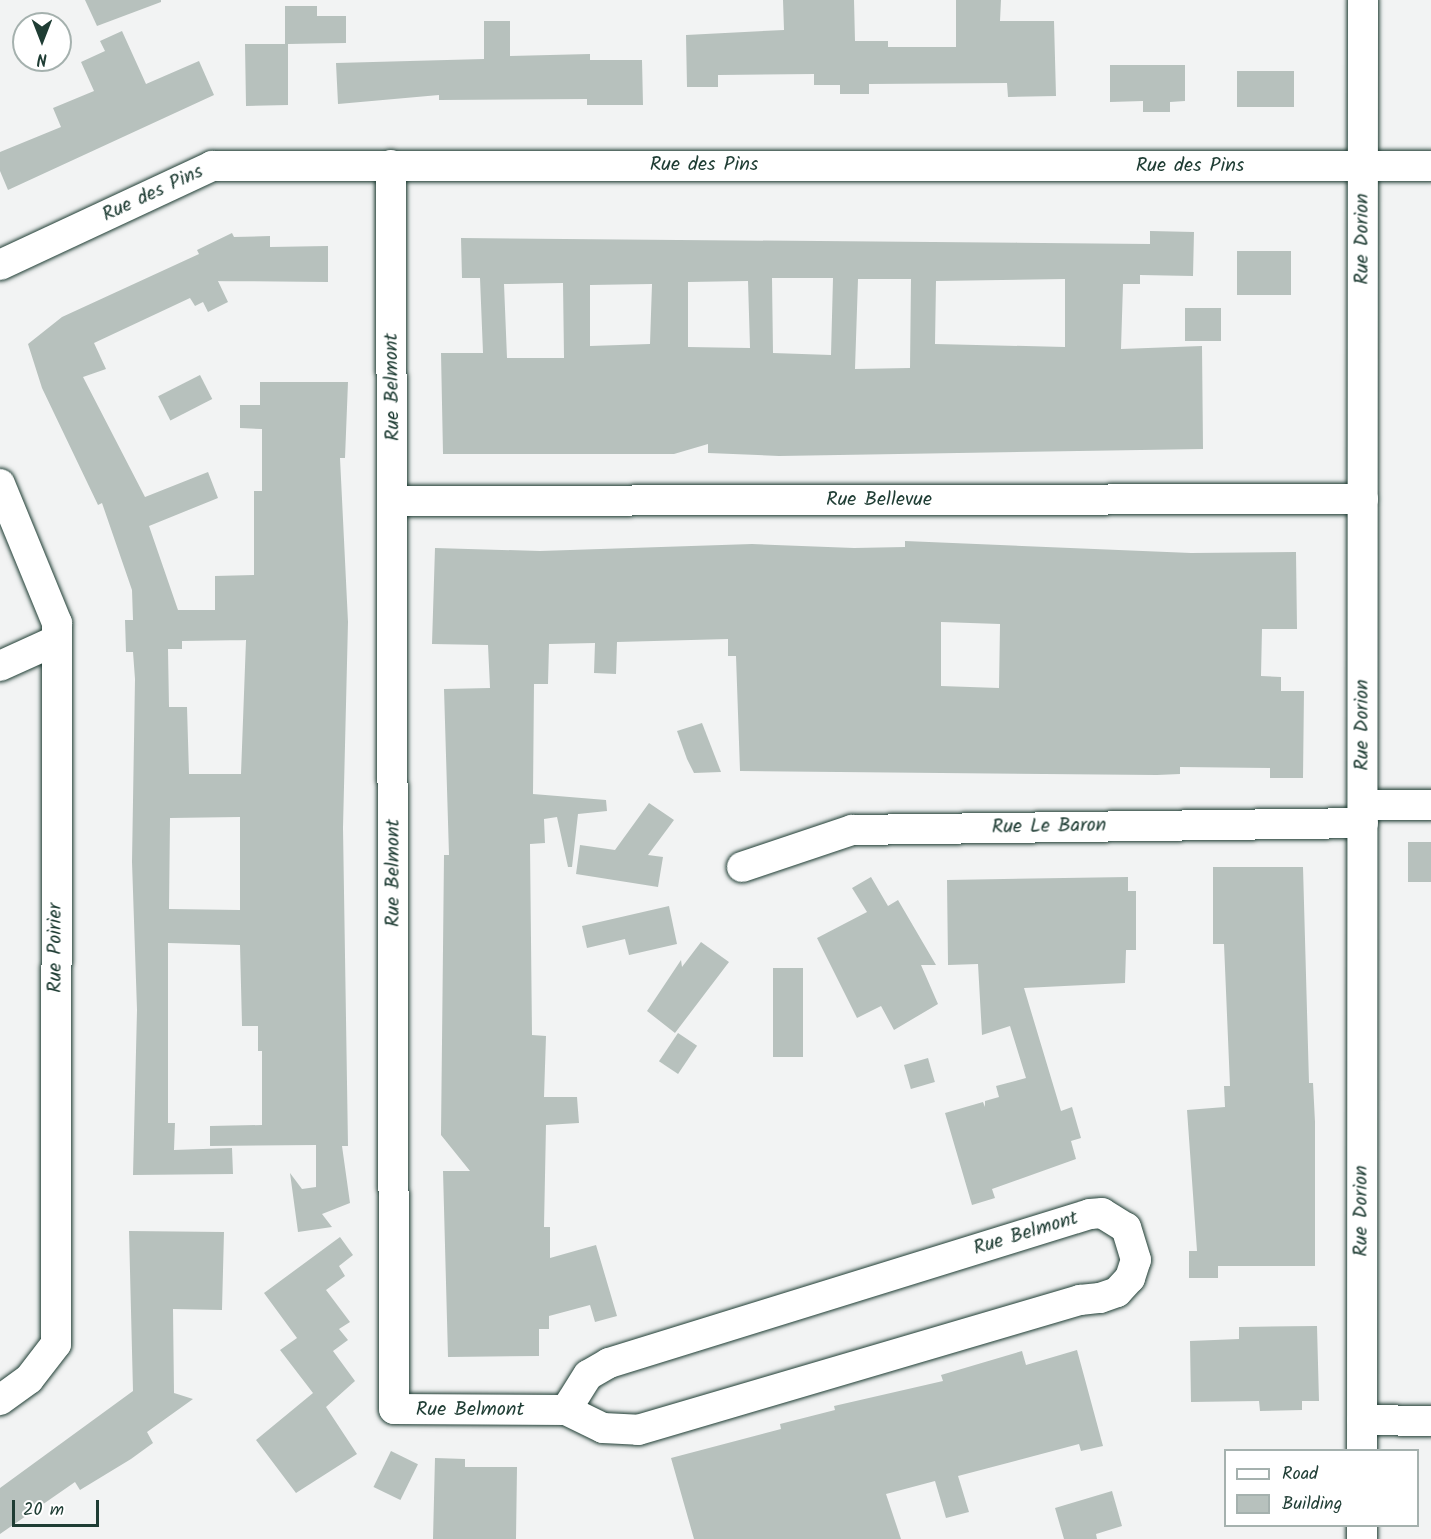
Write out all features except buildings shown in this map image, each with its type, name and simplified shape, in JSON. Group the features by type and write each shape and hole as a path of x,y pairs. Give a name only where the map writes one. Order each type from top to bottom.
{"street":[{"name":"Rue Dorion","path":"1362,1449 1363,0"},
{"name":"Rue Belmont","path":"391,165 394,501 394,1409 566,1410 603,1428 638,1430 1080,1300 1100,1298 1117,1292 1130,1278 1136,1260 1133,1242 1116,1220 1090,1214 609,1362 588,1375 566,1410"},
{"name":"Rue des Pins","path":"0,265 212,166 1431,166"},
{"name":"Rue Poirier","path":"0,484 57,623 55,640 56,1344 29,1379 0,1401"},
{"name":"Rue Bellevue","path":"394,501 1363,500"},
{"path":"0,666 55,640"},
{"name":"Rue Le Baron","path":"742,867 852,830 1363,814 1431,805"},
{"path":"1362,1420 1431,1420"}]}
